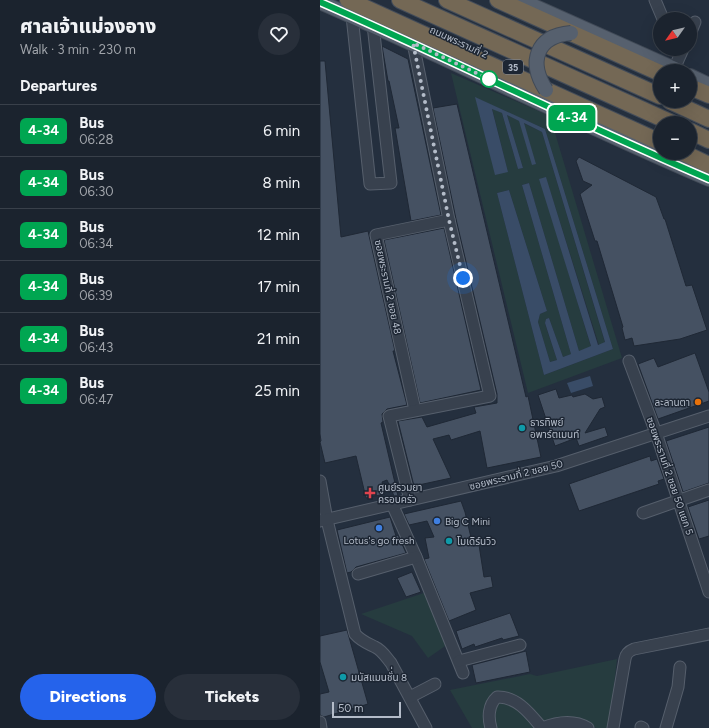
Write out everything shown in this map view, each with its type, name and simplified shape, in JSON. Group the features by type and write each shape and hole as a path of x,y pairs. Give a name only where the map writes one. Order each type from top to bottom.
{"highway":[{"path":"348,0 653,139"},
{"name":"ถนนพระรามที่ 2","path":"367,0 653,129"},
{"path":"400,0 657,116"},
{"path":"447,0 653,93"},
{"path":"459,0 653,89"},
{"path":"498,0 571,33 672,63"},
{"path":"606,67 672,63"},
{"path":"697,82 709,95"},
{"path":"685,108 709,119"},
{"path":"696,108 709,114"},
{"path":"697,134 709,140"},
{"path":"697,148 709,153"},
{"path":"697,159 709,164"}],"main road":[{"path":"520,0 672,63"},
{"name":"ถนนพระรามที่ 2","path":"320,2 413,43 574,119 709,179"},
{"path":"546,90 537,71 536,61 539,52 545,43 552,37 571,33"}],"street":[{"path":"658,1 661,12"},
{"path":"352,16 370,184 391,183 373,25"},
{"path":"410,500 389,416 490,396 449,220 413,43"},
{"name":"ซอยพระรามที่ 2 ซอย 48","path":"415,410 376,235 449,220"},
{"name":"ซอยพระรามที่ 2 ซอย 50 แยก 5","path":"629,361 656,433 709,592"},
{"name":"ซอยพระรามที่ 2 ซอย 50","path":"323,520 556,466 709,416"},
{"path":"320,481 323,520 355,634 359,639 376,647 391,663 426,728"},
{"path":"644,513 709,490"},
{"path":"392,504 416,557 464,673"},
{"path":"358,574 416,557"},
{"path":"613,728 625,659 629,651 709,634"},
{"path":"459,661 520,645"},
{"path":"666,728 678,687 680,668"},
{"path":"410,697 435,684"},
{"path":"490,728 489,716 492,704 497,698 501,697 519,704 542,728 554,723 570,722 588,728"},
{"path":"320,722 321,728"}],"green space":[{"path":"451,73 550,116 622,358 528,393","holes":["476,98 545,129 613,349 544,375 497,193 509,190 547,311 540,314 538,322 550,362 557,360 545,324 546,319 549,318 563,357 571,354 522,185 529,183 579,351 591,347 540,179 546,178 599,345 605,343 542,132 523,123 536,164 519,121 507,115 523,168 518,169 502,113 492,108 508,172"]},
{"path":"427,592 448,644 428,658 412,636 361,614"},
{"path":"617,659 609,728 596,728 583,721 542,723 501,694 487,728 472,728 450,690 530,674 537,676"},
{"path":"502,700 518,708 535,728 495,728 493,719 495,706"}],"water":[{"path":"475,97 545,129 613,349 544,375 497,193 509,190 547,311 540,314 538,322 550,362 557,360 545,323 546,319 549,318 563,357 571,354 522,185 529,183 579,351 591,346 539,179 546,177 598,345 605,342 542,132 524,123 536,164 532,165 519,121 507,115 523,168 518,169 502,113 492,109 508,172 495,175"},
{"path":"590,376 593,386 571,393 567,383"}],"building":[{"path":"382,46 408,59 441,215 411,221 395,128 399,128 388,81"},
{"path":"320,61 325,61 341,237 368,231 395,351 393,351 407,405 387,409 382,414 383,422 381,423 398,496 394,496 387,480 382,482 385,494 366,498 356,456 325,463 320,442"},
{"path":"457,104 526,397 528,396 541,457 487,468 480,431 451,440 449,435 433,439 451,478 414,486 398,421 422,417 427,427 476,413 474,407 497,403 497,394 456,219 433,108"},
{"path":"579,157 656,197 665,219 686,286 692,285 707,330 680,339 634,346 632,338 625,340 623,327 597,241 595,241 580,194 592,185 583,181 576,161"},
{"path":"444,228 481,390 420,403 384,240"},
{"path":"695,353 709,392 709,401 658,419 638,364 654,358 658,367"},
{"path":"556,389 559,398 585,394 593,399 602,397 605,407 600,409 585,433 605,427 608,436 579,446 576,438 555,446 538,395"},
{"path":"709,427 709,483 683,492 666,441"},
{"path":"650,456 651,461 657,459 664,479 658,481 659,484 579,511 569,484"},
{"path":"709,500 709,536 699,539 688,507"},
{"path":"461,501 473,546 479,545 484,577 491,576 493,587 470,593 476,610 449,621 424,559 429,558 425,538 434,537 427,521 409,525 404,514"},
{"path":"390,517 396,536 398,535 406,553 356,567 351,572 347,573 337,530"},
{"path":"412,572 421,592 406,597 397,578"},
{"path":"510,613 519,636 503,640 502,638 475,647 474,644 462,649 456,631"},
{"name":"มนัสแมนชั่่น 8","path":"347,630 368,704 324,717 320,715 320,694 329,692 320,662 320,636"},
{"path":"526,651 530,672 476,683 472,665"}],"bus line":[{"name":"4-34","path":"320,2 413,43 567,116 709,179"}],"place":[{"name":"ละลานตา","path":"698,402"},
{"name":"ธารทิพย์ อพาร์ตเมนท์","path":"522,428"},
{"name":"ศูนย์รวมยา ครอบครัว","path":"370,493"},
{"name":"Big C Mini","path":"437,521"},
{"name":"Lotus's go fresh","path":"379,528"},
{"name":"โมเดิร์นวิว","path":"449,541"},
{"name":"มนัสแมนชั่่น 8","path":"343,677"}],"route":[{"path":"463,278 449,220 413,43 489,79"}]}
